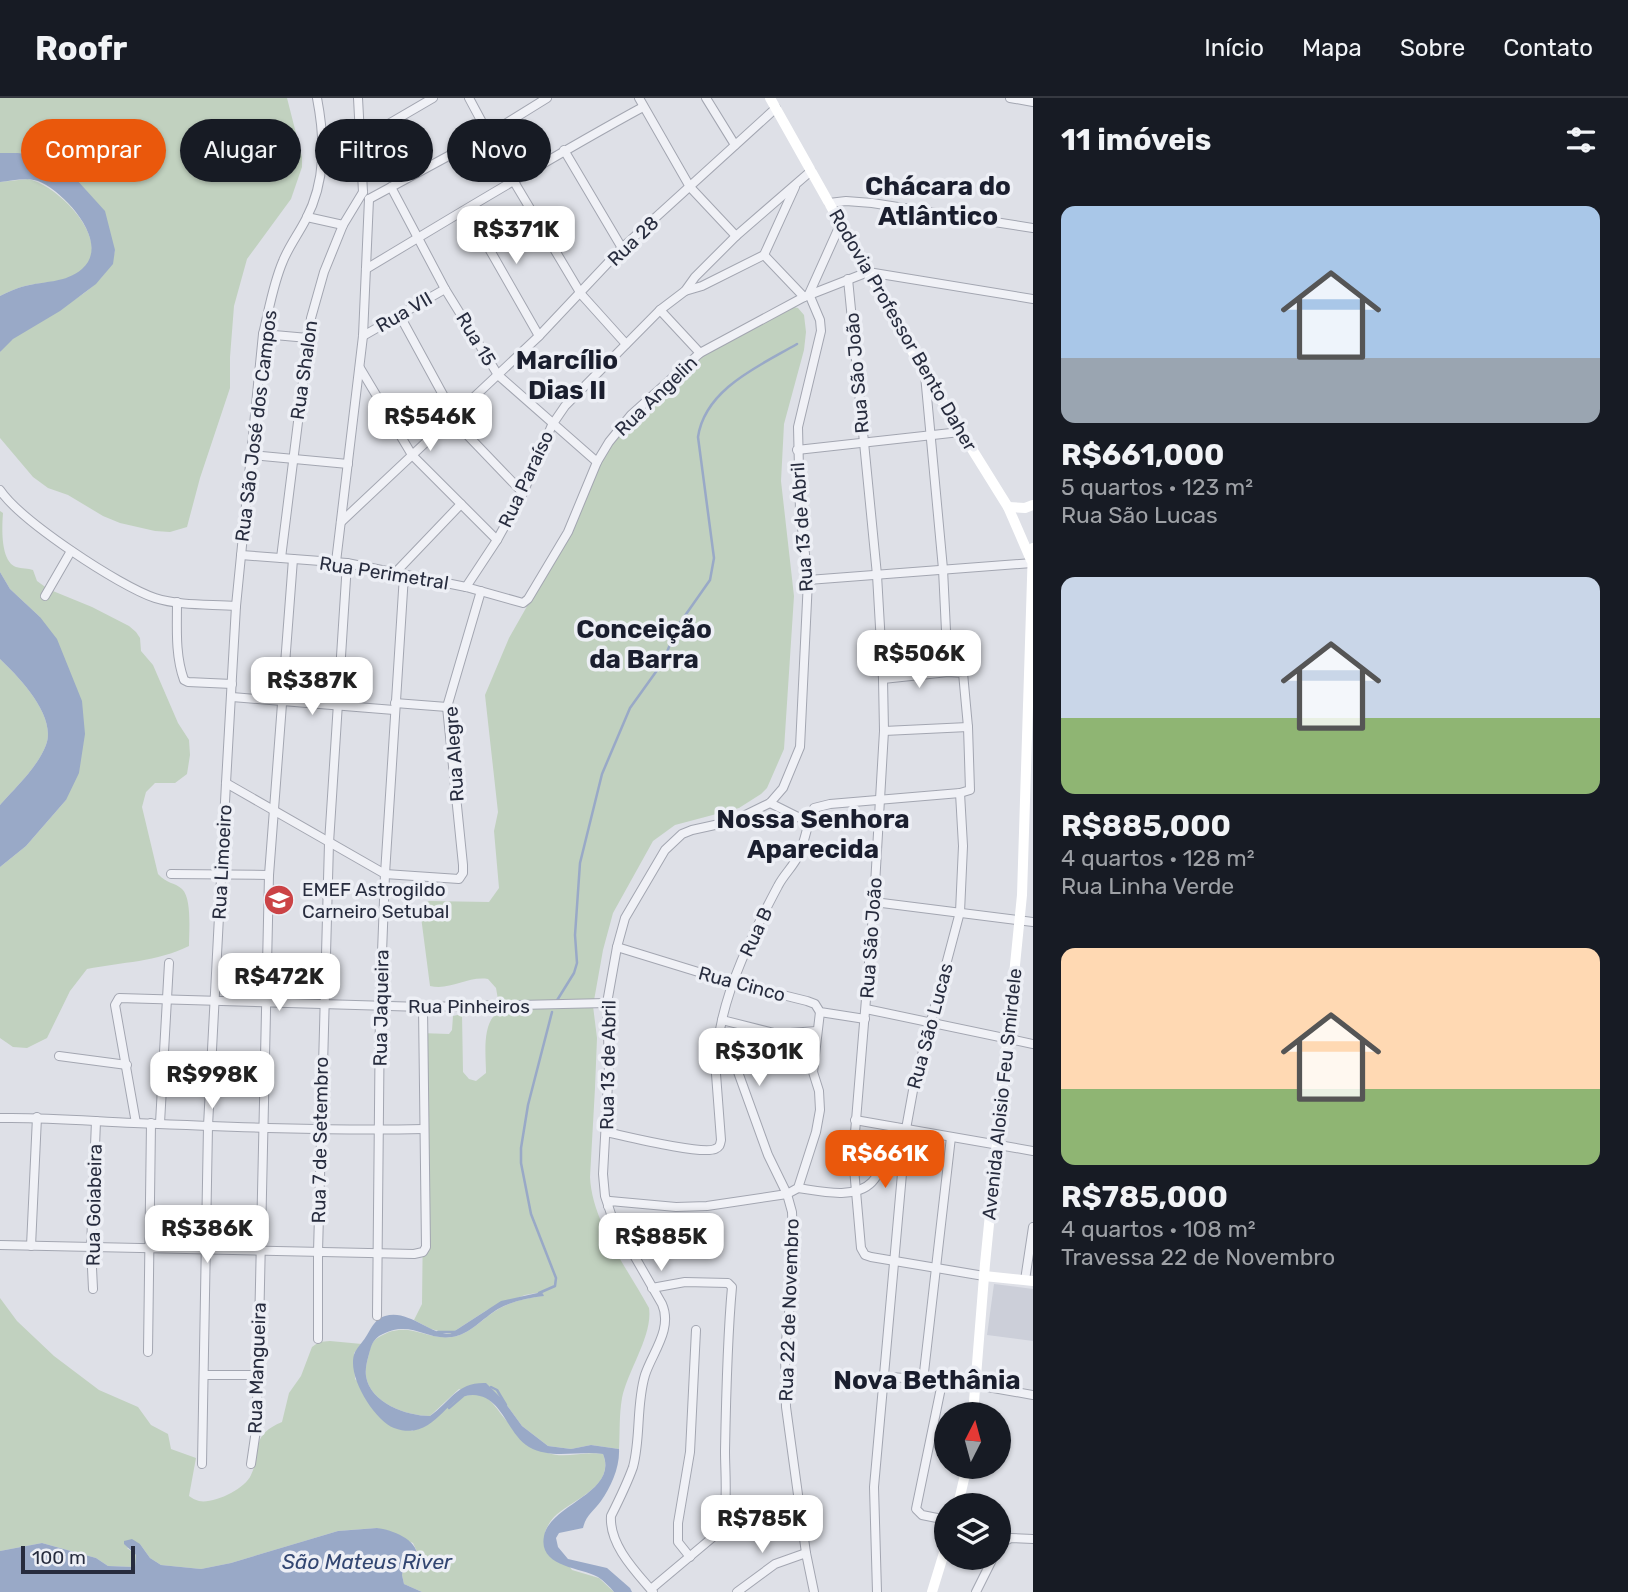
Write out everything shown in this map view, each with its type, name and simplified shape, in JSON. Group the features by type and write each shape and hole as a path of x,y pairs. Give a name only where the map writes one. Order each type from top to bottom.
{"street":[{"name":"Rua São José dos Campos","path":"241,555 263,334 282,262 307,217 320,181 323,163 317,98"},
{"path":"358,98 360,119"},
{"path":"397,119 433,98"},
{"path":"469,98 481,119"},
{"path":"513,119 547,98"},
{"path":"639,98 690,187 736,236"},
{"path":"706,98 735,145"},
{"path":"1010,98 1033,102"},
{"name":"Rua 28","path":"341,522 539,336 622,248 735,145 773,103"},
{"name":"Rodovia Professor Bento Daher","path":"773,103 924,372 1008,507 1032,563"},
{"path":"551,158 643,107"},
{"path":"564,150 622,248"},
{"path":"366,195 391,187 447,157"},
{"name":"Rua Paraíso","path":"466,587 497,540 523,493 552,425 578,392 660,310 685,291 695,277 736,236 811,171"},
{"path":"336,562 363,336 366,269 365,182"},
{"path":"366,269 510,182"},
{"path":"514,182 581,294 626,344"},
{"name":"Rua Paraíso","path":"685,291 702,286 764,255 796,184"},
{"name":"Rua 15","path":"391,187 445,289 498,375 597,462"},
{"name":"Rua Shalon","path":"281,558 308,338 318,289 344,225 366,195"},
{"path":"829,202 872,203 1033,228"},
{"path":"467,210 539,336"},
{"path":"307,217 344,225"},
{"path":"764,255 807,295 840,225"},
{"path":"868,272 1033,299"},
{"name":"Rua Angelin","path":"524,603 568,532 597,462 631,415 700,353 807,295 868,272"},
{"name":"Rua São João","path":"848,279 877,575 884,678 884,731 874,902 853,1157 862,1252 870,1257 893,1260"},
{"name":"Rua VII","path":"363,336 445,289"},
{"name":"Rua 13 de Abril","path":"652,1591 614,1539 611,1524 611,1516 628,1480 636,1454 638,1403 643,1379 664,1330 665,1309 608,1206 603,1174 609,1065 607,1003 617,947 631,908 659,858 673,841 692,830 733,821 770,803 783,788 800,747 808,580 797,450 802,404 821,331 820,320 807,295"},
{"path":"660,310 700,353"},
{"path":"400,316 453,417 523,493"},
{"path":"263,334 308,338"},
{"path":"360,368 412,455 497,540"},
{"path":"884,678 948,672 943,569 924,372"},
{"path":"797,450 960,432"},
{"path":"251,455 348,464"},
{"path":"0,490 13,505 71,551 150,596 177,602 236,606"},
{"path":"399,574 461,504"},
{"path":"1008,507 1025,508 1033,505"},
{"name":"Avenida Aloisio Feu Smirdele","path":"974,1402 984,1276 1020,920 1029,789 1033,548"},
{"path":"46,596 71,551"},
{"name":"Rua Perimetral","path":"241,555 336,562 466,587 516,603 524,603"},
{"name":"Rua Limoeiro","path":"202,1465 208,1126 241,555"},
{"name":"Rua Mangueira","path":"251,1464 256,1430 258,1375 269,875 293,559"},
{"path":"808,580 1032,563"},
{"name":"Rua 7 de Setembro","path":"318,1339 317,1252 329,843 347,564"},
{"name":"Rua Jaqueira","path":"377,1316 380,1005 394,706 401,636 399,574"},
{"name":"Rua Alegre","path":"385,874 459,879 463,873 447,708 481,591"},
{"path":"177,602 179,666 184,680 232,684"},
{"name":"Rua São Lucas","path":"877,1592 874,1487 902,1129 960,912 963,846 960,793 968,792 971,787 964,678 962,673 948,672"},
{"path":"232,697 339,705 447,708"},
{"path":"884,731 968,727"},
{"path":"226,783 385,874"},
{"path":"770,803 808,822 817,806 960,793"},
{"name":"Rua B","path":"606,1132 697,1150 718,1148 721,1140 716,1074 722,1020 746,951 778,885 800,852 808,822"},
{"path":"171,873 269,875"},
{"path":"874,902 1033,922"},
{"name":"Rua Cinco","path":"617,947 734,983 807,1001 815,1004 820,1012 865,1018"},
{"path":"148,1352 156,1123 169,962"},
{"name":"Rua Pinheiros","path":"127,1065 115,1005 117,999 122,997 424,1007 607,1003"},
{"path":"0,1245 377,1254 423,1252 426,1247 424,1007"},
{"path":"866,1009 1033,1044"},
{"path":"798,1188 820,1110 819,1091 813,1072 820,1012"},
{"path":"722,1020 778,1034 816,1031"},
{"path":"718,1042 738,1072 768,1155 787,1194"},
{"path":"59,1056 127,1065 136,1123"},
{"path":"0,1118 37,1117 320,1129 424,1129"},
{"path":"32,1246 37,1117"},
{"path":"856,1119 1033,1151"},
{"name":"Rua Goiabeira","path":"93,1289 91,1247 96,1121"},
{"path":"608,1206 610,1201 676,1207 707,1206 787,1194 798,1188 830,1192 857,1191 873,1182 902,1129"},
{"path":"923,1381 951,1137"},
{"name":"Rua 22 de Novembro","path":"787,1194 793,1221 794,1267 785,1350 786,1407 814,1592"},
{"path":"893,1260 1029,1281 1033,1227"},
{"path":"652,1288 685,1282 731,1284 722,1521 719,1532 652,1591"},
{"path":"690,1558 678,1542 678,1523 690,1452 696,1330"},
{"path":"205,1375 258,1375"},
{"path":"882,1376 976,1385 1033,1395"},
{"path":"934,1517 922,1515 916,1509 942,1383"},
{"path":"1011,1539 1033,1537"},
{"path":"737,1592 775,1563 806,1553"},
{"path":"932,1592 939,1570"},
{"path":"976,1592 987,1570"}],"shaded area":[{"path":"994,1284 1033,1289 1033,1341 987,1335"}],"green space":[{"path":"0,98 287,98 292,119 180,119 180,182 297,182 291,199 247,259 234,306 230,388 187,527 170,532 155,531 103,516 68,495 48,488 33,477 0,438 0,352 29,327 65,306 97,282 109,267 115,250 47,182 166,182 166,119 21,119 21,156 18,153 0,153"},
{"path":"21,180 21,182 36,182 70,206 90,237 92,252 87,265 73,276 62,280 25,286 0,296 0,182"},
{"path":"789,306 798,308 804,315 806,332 804,350 784,424 781,481 794,596 784,749 767,788 761,794 739,808 675,825 653,841 613,913 593,1006 597,1038 590,1177 592,1194 612,1244 649,1308 644,1341 622,1398 619,1449 591,1445 571,1449 548,1446 522,1426 503,1400 459,1389 430,1416 411,1414 382,1401 369,1385 366,1365 373,1342 389,1332 399,1330 442,1337 458,1336 502,1307 543,1296 542,1292 525,1295 487,1310 450,1334 431,1329 414,1320 422,1304 424,1136 420,1033 449,1034 453,1016 462,1014 463,1072 469,1079 476,1081 486,1073 487,1030 494,1016 500,1011 496,988 488,979 445,987 430,986 420,909 429,901 489,902 499,888 494,831 498,812 485,695 509,638 543,578 607,449 623,425 697,358"},
{"path":"0,511 3,513 2,534 5,551 11,563 16,567 33,570 37,581 48,589 92,607 136,632 140,638 141,651 153,665 178,723 189,740 190,755 187,774 175,783 155,783 146,792 142,807 158,874 185,893 189,916 189,946 152,958 87,969 70,991 47,1038 27,1048 13,1047 0,1038 0,867 26,846 66,800 40,617 10,589 0,572"},
{"path":"0,659 34,698 46,722 48,734 46,745 37,762 0,805"},
{"path":"0,1298 17,1321 54,1356 99,1390 138,1407 151,1425 168,1434 171,1449 196,1458 189,1496 199,1501 220,1498 248,1480 261,1438 282,1422 289,1393 301,1376 312,1347 319,1342 362,1344 354,1353 355,1379 412,1431 461,1397 483,1396 492,1402 505,1419 548,1453 603,1454 605,1465 598,1484 554,1517 545,1532 572,1570 599,1578 614,1592 422,1592 404,1584 402,1575 404,1565 419,1556 413,1543 377,1528 338,1531 231,1563 201,1569 161,1565 150,1558 140,1544 127,1548 136,1555 136,1567 108,1566 96,1558 42,1543 0,1551"}],"water":[{"path":"0,153 21,153 21,180 0,182"},
{"path":"40,182 79,182 105,211 115,250 113,264 96,284 60,311 13,339 0,352 0,296 22,287 76,274 90,258 88,232 81,219 60,195"},
{"path":"0,572 10,589 40,617 57,639 82,701 85,734 79,773 66,800 26,846 0,867 0,805 37,762 46,745 48,734 46,722 34,698 0,659"},
{"path":"542,1292 544,1296 520,1300 498,1309 458,1336 442,1337 400,1329 379,1336 371,1347 366,1376 374,1394 382,1401 411,1414 430,1416 461,1389 486,1383 503,1400 522,1426 548,1446 571,1449 591,1445 619,1449 618,1463 611,1483 583,1528 559,1533 556,1538 558,1547 568,1559 607,1568 632,1592 614,1592 598,1577 553,1560 544,1546 544,1536 549,1525 593,1489 601,1479 605,1467 603,1454 556,1454 529,1447 521,1441 498,1408 483,1397 473,1395 455,1402 430,1424 420,1429 408,1431 394,1428 370,1406 354,1372 355,1352 382,1317 393,1315 410,1318 433,1330 450,1334 501,1301"},
{"name":"São Mateus River","path":"377,1528 399,1534 412,1543 416,1549 416,1563 404,1565 402,1575 404,1584 422,1592 0,1592 0,1551 42,1543 96,1558 108,1566 135,1567 136,1555 124,1544 124,1541 132,1539 140,1544 150,1558 161,1565 201,1569 231,1563 338,1531"}],"waterway":[{"path":"556,1002 577,963 575,935 580,863 602,774 630,708 663,662 677,627 710,580 714,558 698,437 703,420 722,392 751,370 797,344"},
{"path":"539,1293 555,1286 556,1278 531,1214 521,1163 521,1148 528,1105 552,1012"},
{"path":"438,1332 456,1332"},
{"path":"491,1387 497,1390 506,1405"},
{"path":"449,1408 463,1396"}],"place":[{"name":"EMEF Astrogildo Carneiro Setubal","path":"279,900"}],"district":[{"name":"Chácara do Atlântico","path":"938,201"},
{"name":"Marcílio Dias II","path":"567,375"},
{"name":"Conceição da Barra","path":"644,644"},
{"name":"Nossa Senhora Aparecida","path":"813,834"},
{"name":"Nova Bethânia","path":"927,1380"}]}
